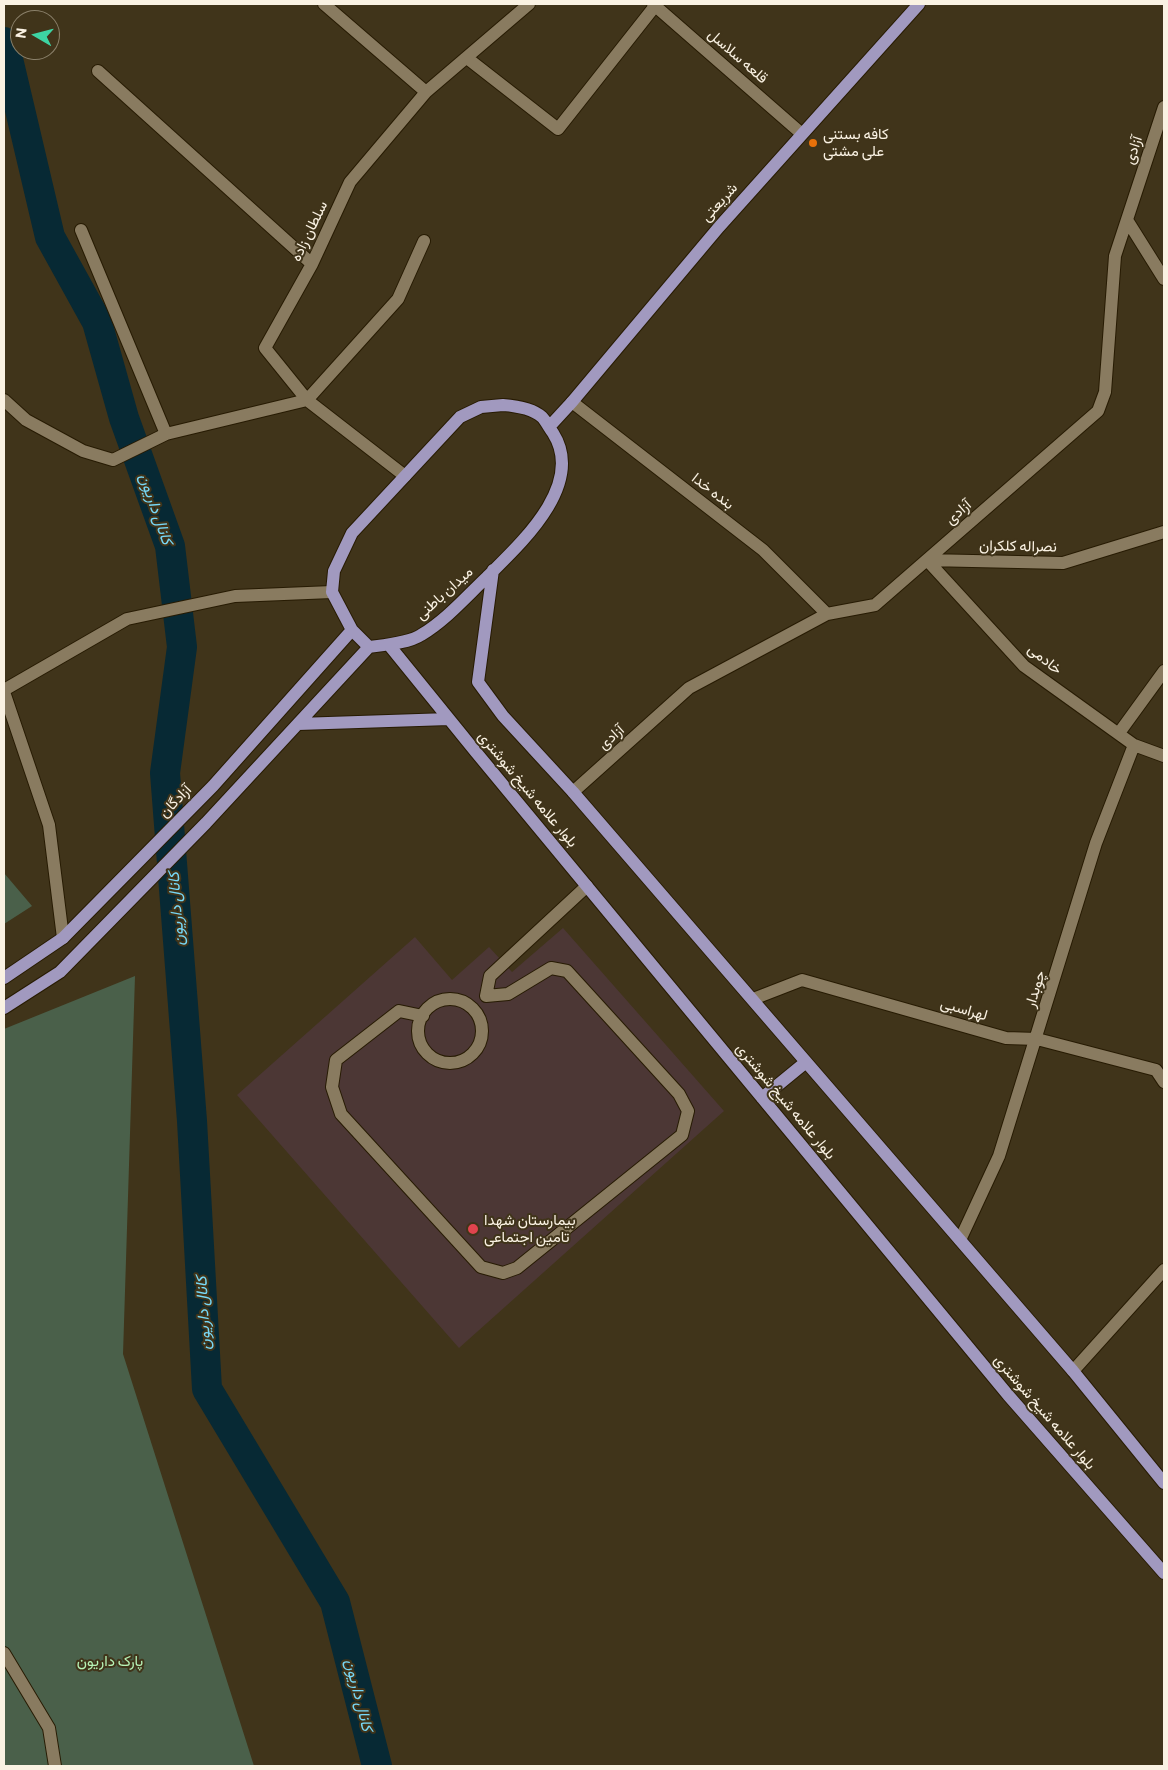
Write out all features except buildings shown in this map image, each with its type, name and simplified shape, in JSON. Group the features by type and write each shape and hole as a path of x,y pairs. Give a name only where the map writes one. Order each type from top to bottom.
{"main road":[{"name":"شریعتی","path":"548,427 572,402 719,227 919,4"},
{"name":"میدان باطنی","path":"332,592 334,571 352,534 460,417 481,407 503,405 520,406 542,417 558,441 562,462 560,481 552,501 529,534 456,607 420,636 389,645 369,647"},
{"name":"بلوار علامه شیخ شوشتری","path":"494,570 478,682 503,716 573,792 1074,1371 1164,1483"},
{"path":"4,1008 60,972 206,823 369,647 352,630 332,592"},
{"name":"آزادگان","path":"4,978 63,938 213,786 352,630"},
{"name":"بلوار علامه شیخ شوشتری","path":"389,645 1008,1395 1164,1573"},
{"path":"298,724 449,719"},
{"path":"762,1098 806,1062"}],"street":[{"path":"324,4 426,92"},
{"name":"سلطان زاده","path":"405,476 307,400 265,348 312,264 350,182 426,92 529,4"},
{"path":"467,58 558,130 654,5"},
{"name":"قلعه سلاسل","path":"654,5 802,134"},
{"path":"98,72 312,264"},
{"name":"آزادی","path":"573,792 689,688 827,614 875,605 1098,411 1105,392 1115,256 1164,107"},
{"path":"1127,220 1164,279"},
{"path":"81,230 166,434"},
{"path":"4,400 26,420 83,451 113,460 166,434 307,400 398,299 424,241"},
{"name":"بنده خدا","path":"572,402 763,550 827,614"},
{"name":"نصراله کلکران","path":"927,560 1063,563 1164,532"},
{"name":"خادمی","path":"927,560 1024,666 1134,744 1164,756"},
{"path":"63,938 49,825 4,691 126,619 236,596 332,592"},
{"path":"1118,733 1164,671"},
{"name":"چوبدار","path":"960,1240 1000,1156 1096,843 1134,744"},
{"path":"486,996 490,976 587,886"},
{"path":"422,1016 398,1011 336,1060 332,1087 342,1114 481,1267 503,1273 517,1268 682,1135 688,1111 679,1094 568,971 551,968 508,994 486,996 471,1008"},
{"name":"لهراسبی","path":"752,999 802,980 1006,1038 1037,1039 1156,1070 1164,1082"},
{"path":"444,999 462,1001 471,1008 477,1013 483,1030 478,1048 464,1061 446,1064 429,1057 419,1042 418,1023 428,1008 444,999"},
{"path":"1074,1371 1164,1270"},
{"path":"4,1653 49,1728 55,1766"}],"shaded area":[{"name":"بیمارستان شهدا تامین اجتماعی","path":"563,928 724,1111 459,1348 237,1095 415,937 452,980 489,947 512,972"}],"green space":[{"path":"4,873 32,906 4,924"},
{"name":"پارک داریون","path":"135,976 123,1354 254,1766 4,1766 4,1029"}],"waterway":[{"name":"کانال داریون","path":"4,42 50,237 97,322 124,418 170,546 182,647 165,773 192,1121 207,1389 335,1602 377,1766"}],"place":[{"name":"کافه بستنی علی مشتی","path":"813,143"},
{"name":"بیمارستان شهدا تامین اجتماعی","path":"473,1229"}]}
